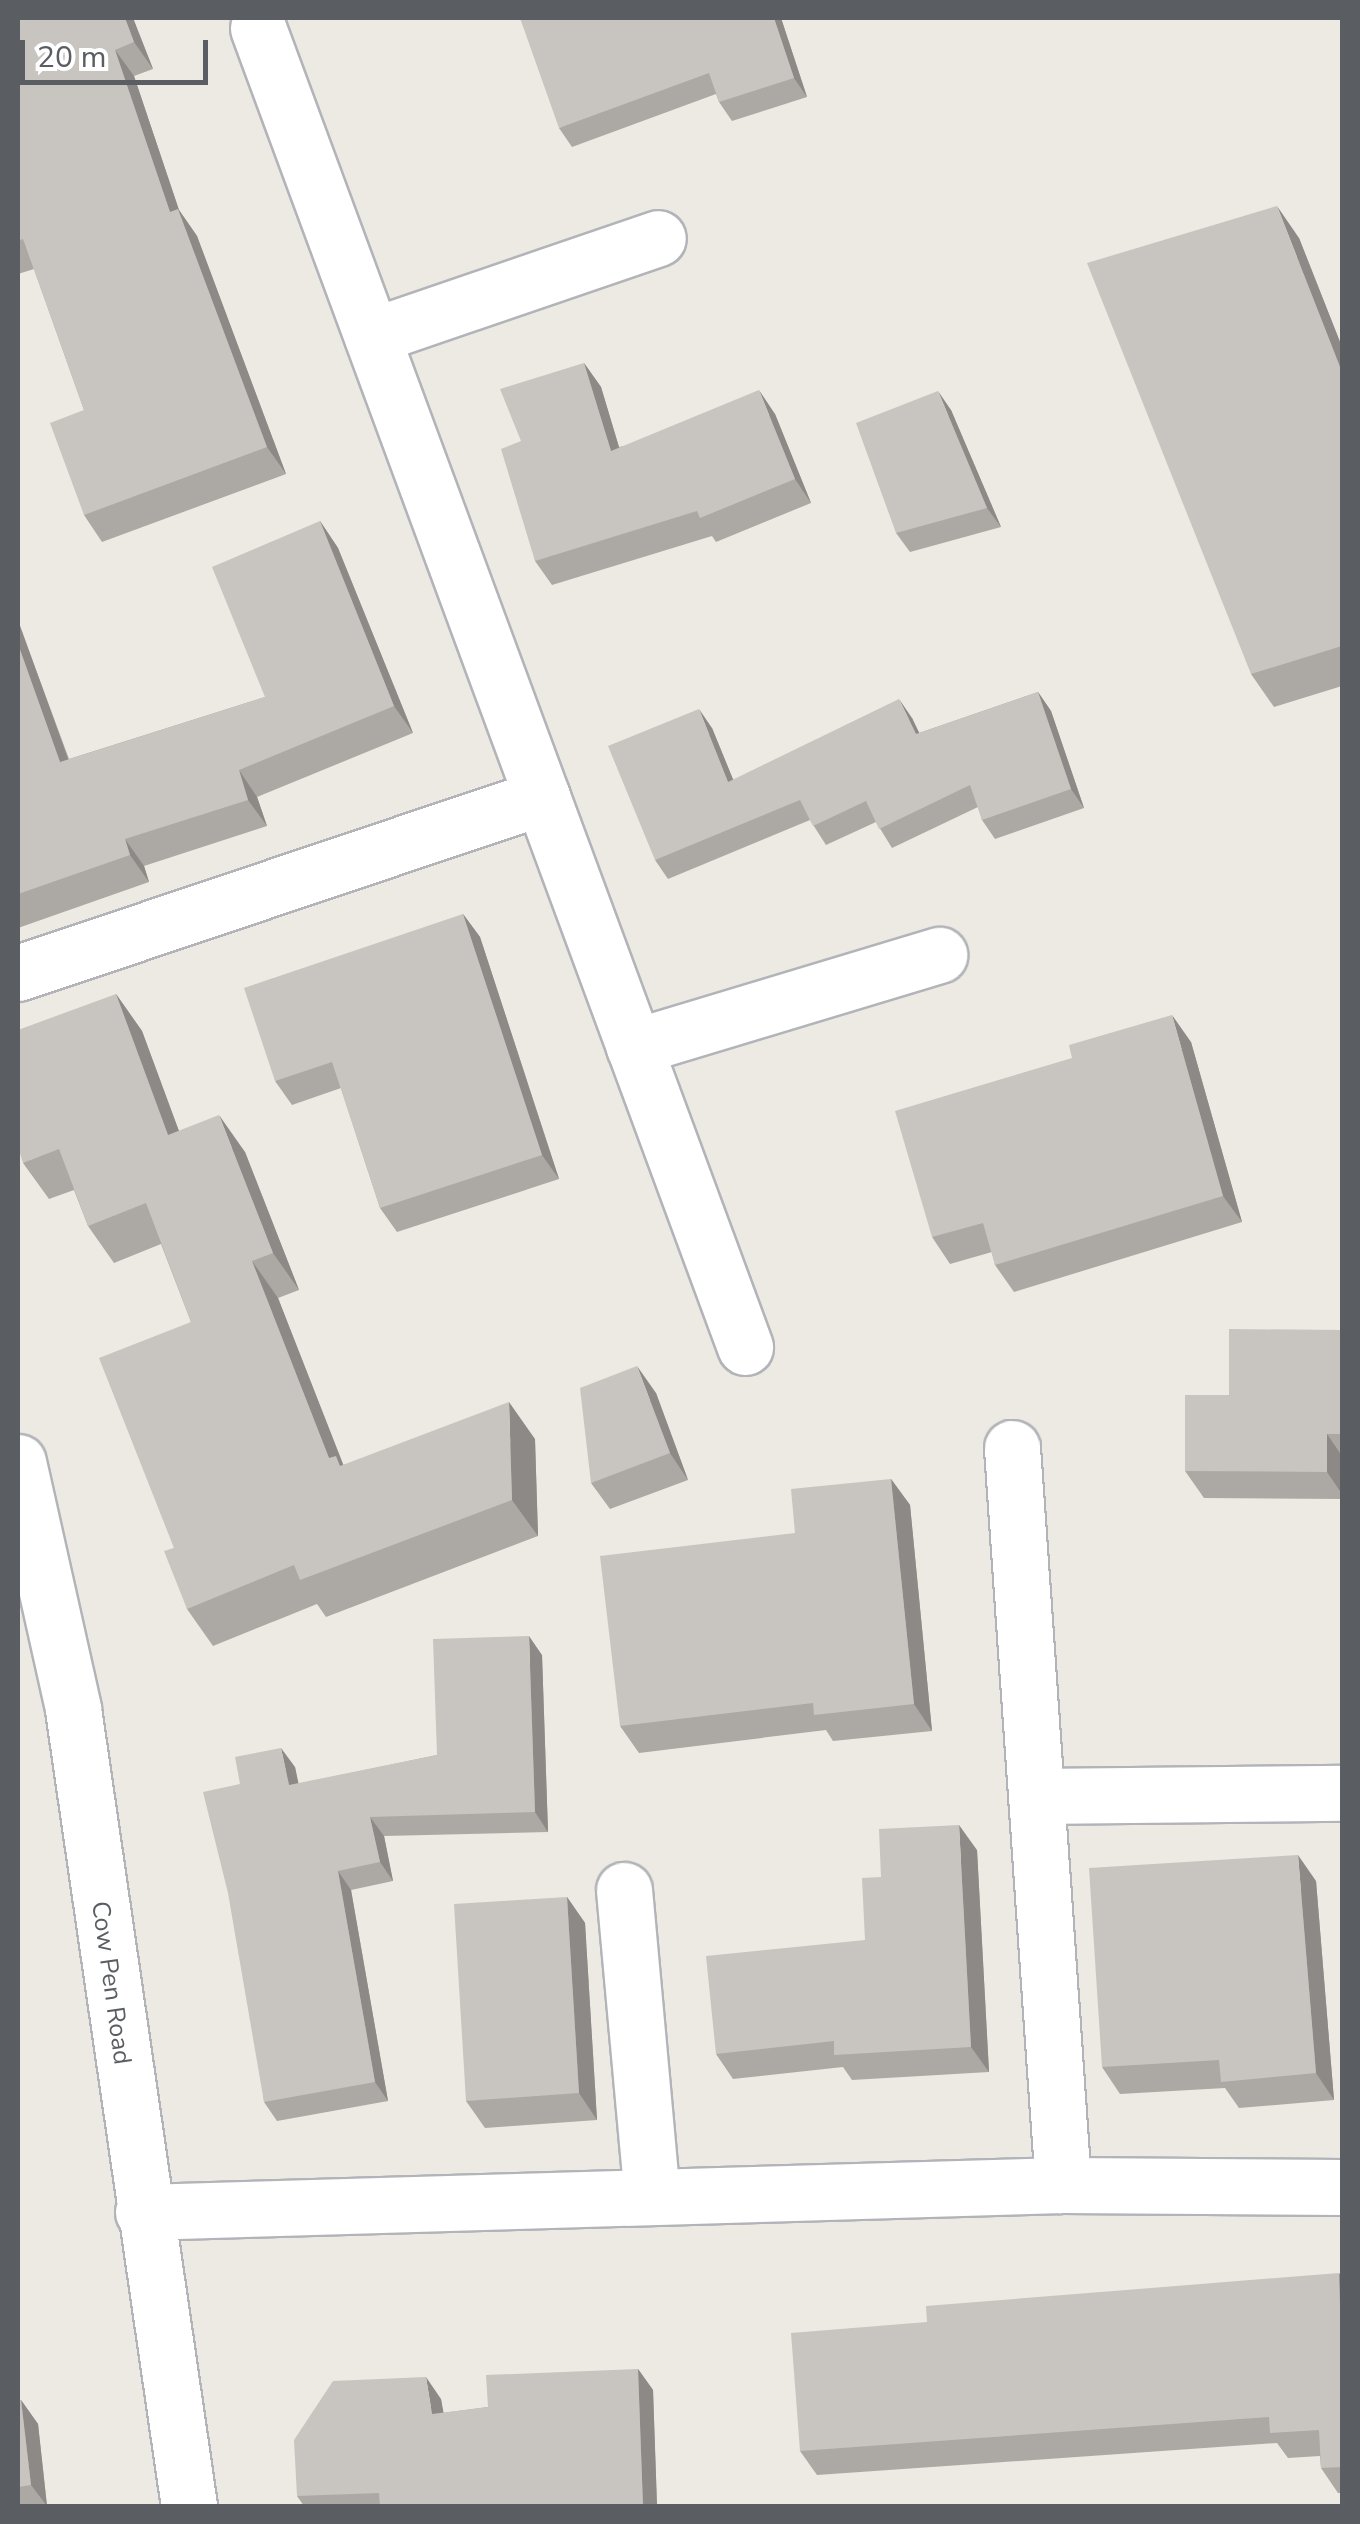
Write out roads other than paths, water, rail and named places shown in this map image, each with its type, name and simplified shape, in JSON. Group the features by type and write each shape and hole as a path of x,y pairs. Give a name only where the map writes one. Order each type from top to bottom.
{"street":[{"path":"258,28 745,1347"},
{"path":"372,336 658,238"},
{"path":"18,972 542,798"},
{"path":"634,1047 939,955"},
{"path":"1012,1448 1063,2185"},
{"name":"Cow Pen Road","path":"18,1462 73,1709 188,2506"},
{"path":"1038,1796 1342,1793"},
{"path":"624,1890 652,2197"},
{"path":"143,2212 1063,2185 1342,2187"}]}
